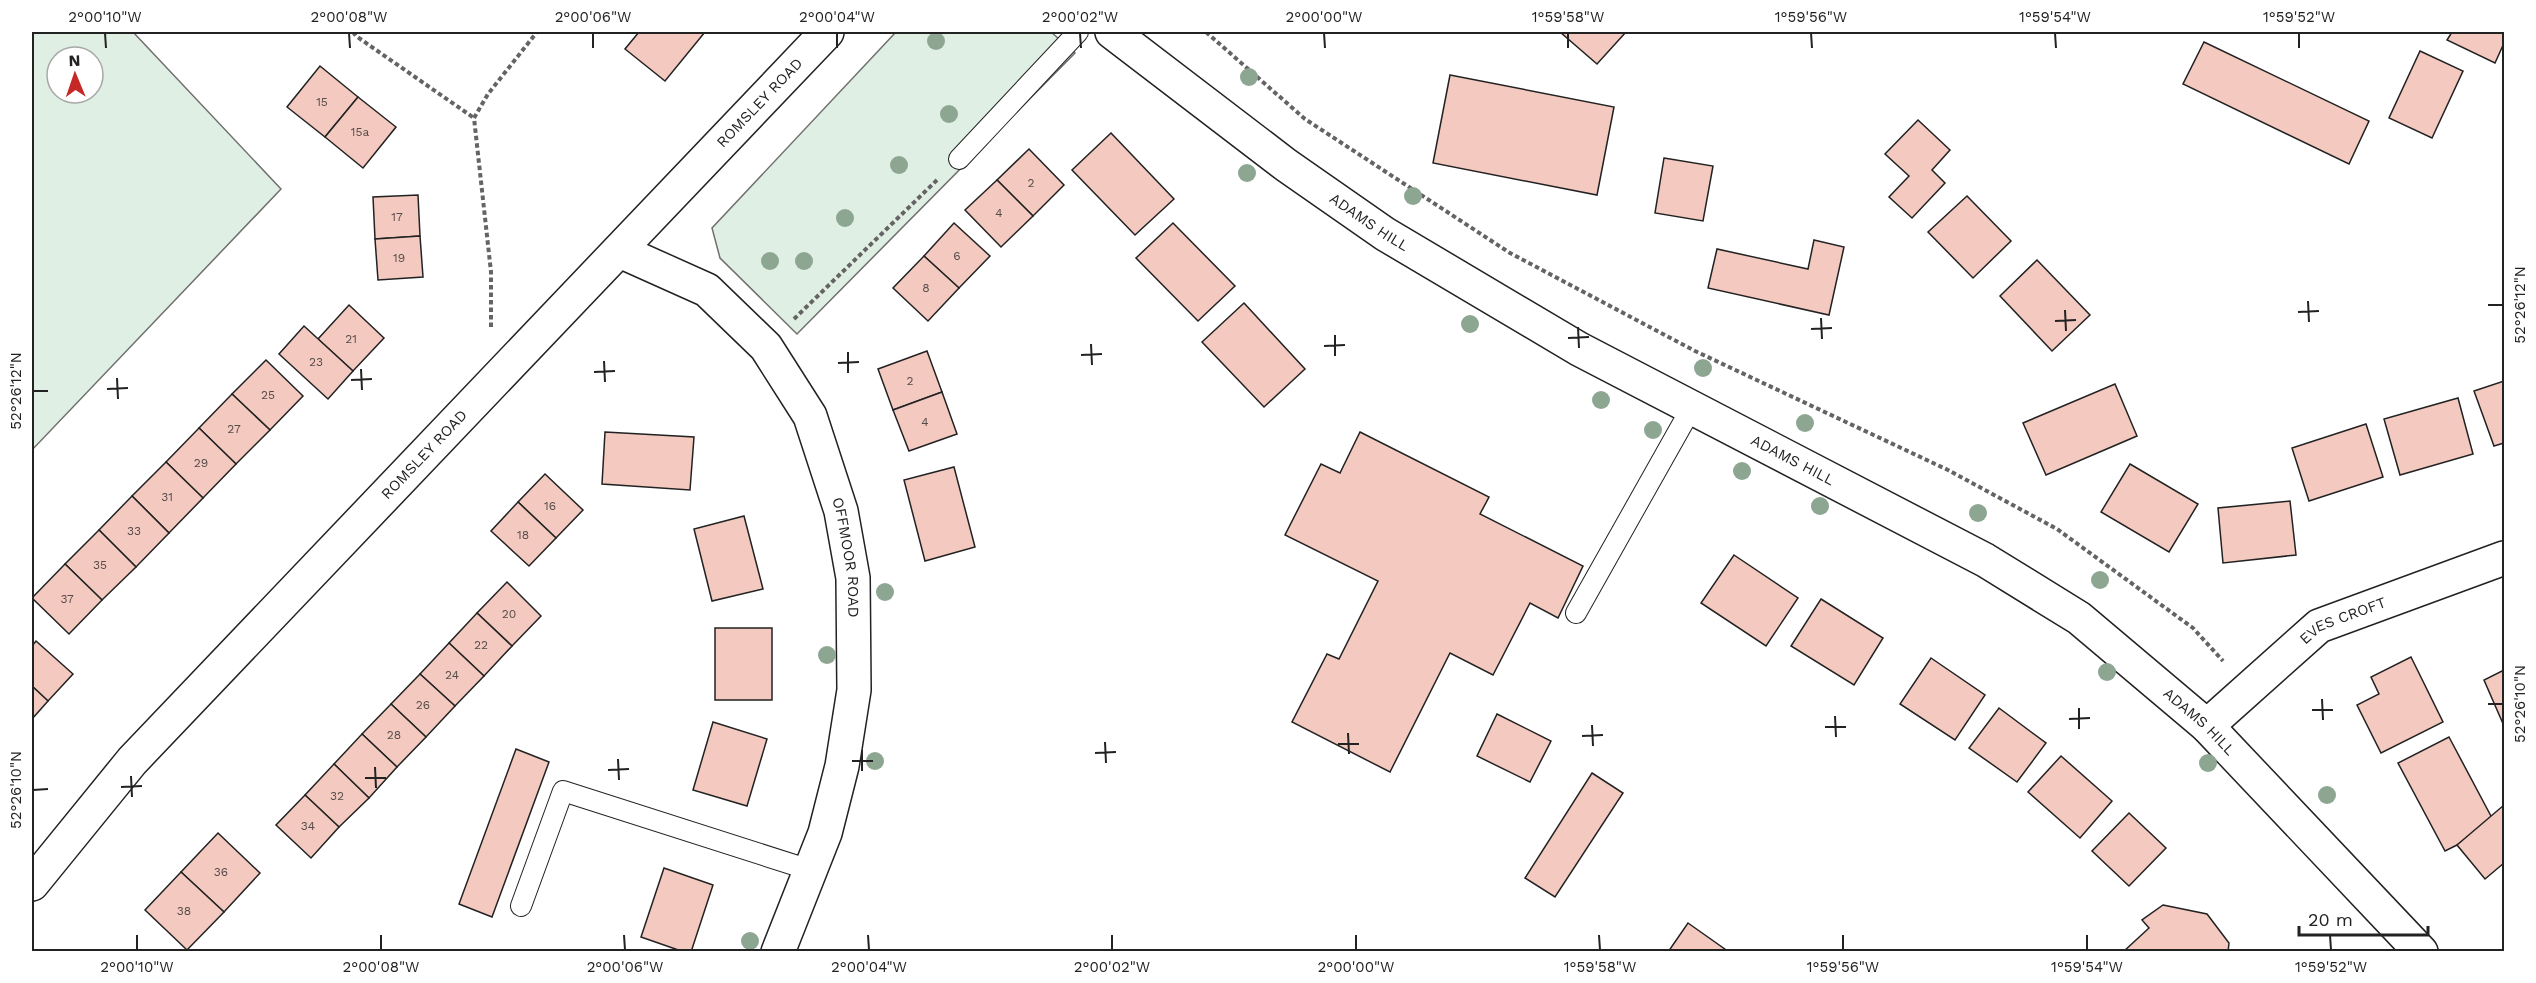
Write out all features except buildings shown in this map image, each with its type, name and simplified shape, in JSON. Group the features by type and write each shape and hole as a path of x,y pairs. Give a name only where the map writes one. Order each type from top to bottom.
{"street":[{"name":"ROMSLEY ROAD","path":"32,884 132,761 827,32"},
{"name":"ADAMS HILL","path":"1113,32 1286,165 1385,234 1579,349 2004,571 2079,618 2207,726 2421,951"},
{"name":"OFFMOOR ROAD","path":"620,250 707,290 766,347 810,416 841,511 853,578 854,690 842,766 825,833 778,951"},
{"name":"EVES CROFT","path":"2207,726 2319,626 2505,558"}],"lane":[{"path":"959,159 1078,32"},
{"path":"1576,613 1692,407"},
{"path":"521,906 563,791 810,870"}],"path":[{"path":"353,32 474,118"},
{"path":"490,386 490,272 474,118 488,94 537,32"},
{"path":"1206,32 1305,119 1510,253 1695,351 1948,470 2057,529 2193,628 2248,689"},
{"path":"766,347 959,159"}],"green space":[{"path":"32,32 133,32 281,189 32,450"},
{"path":"896,32 1051,32 1075,53 797,334 720,258 712,228"}]}
